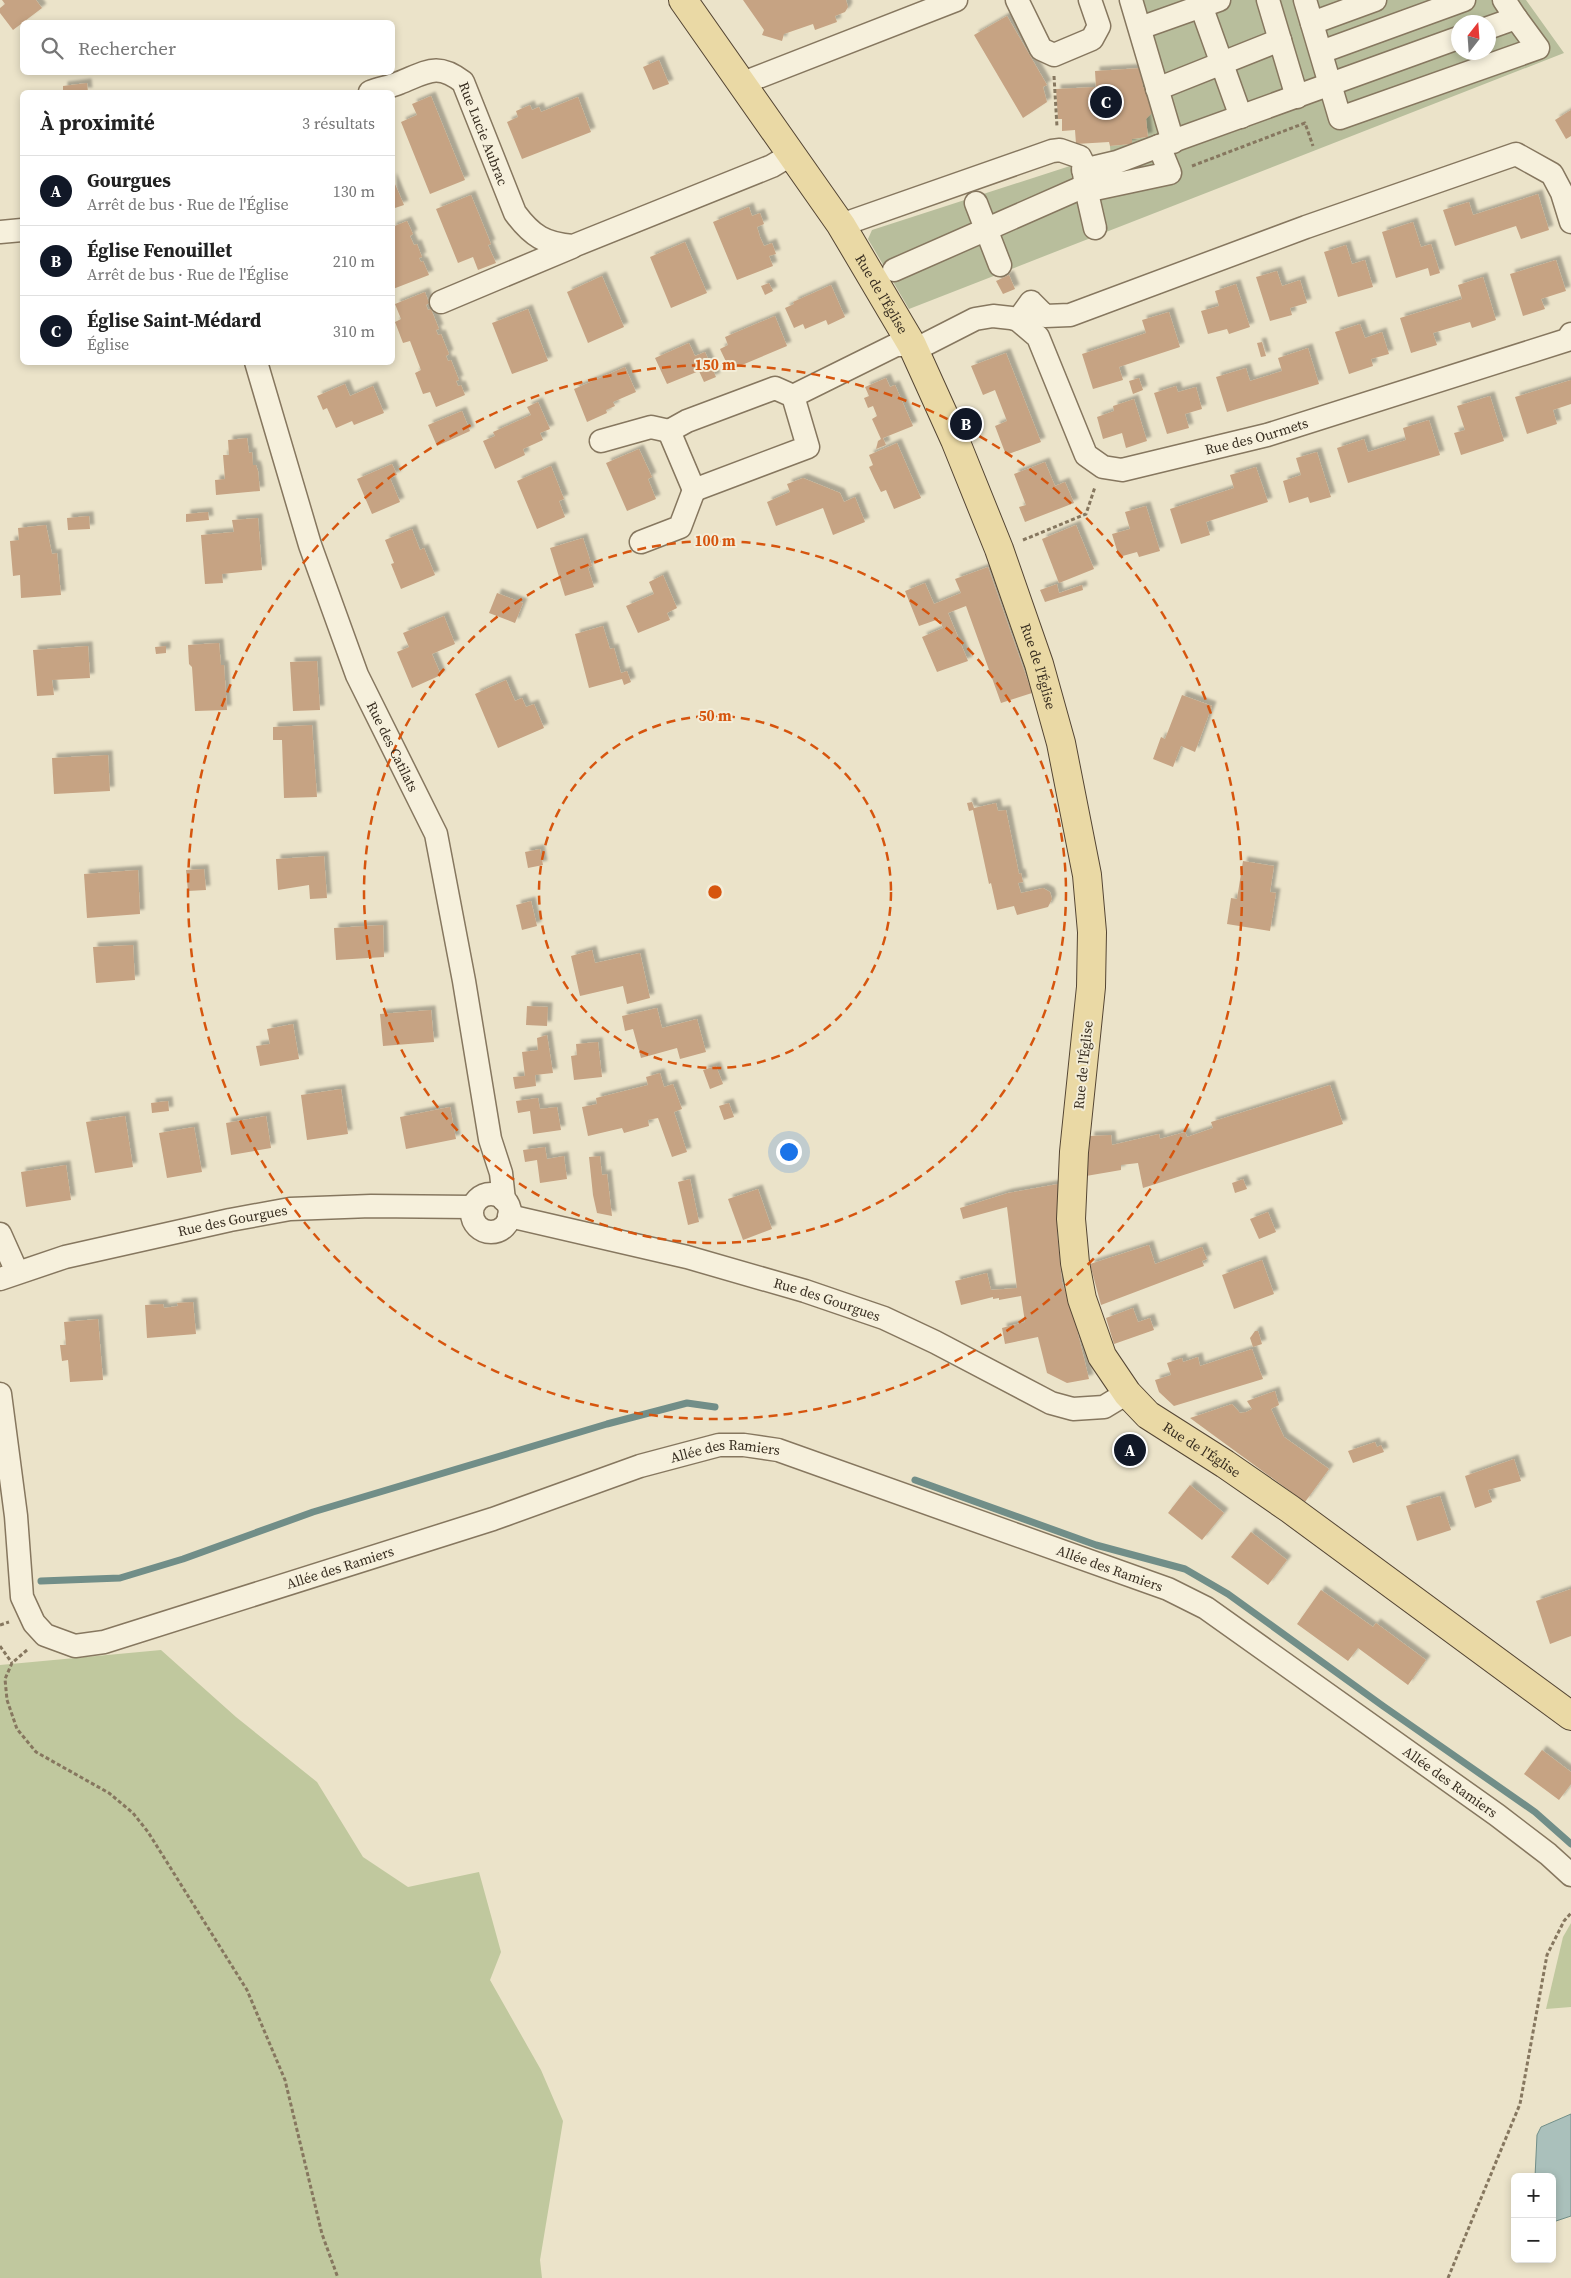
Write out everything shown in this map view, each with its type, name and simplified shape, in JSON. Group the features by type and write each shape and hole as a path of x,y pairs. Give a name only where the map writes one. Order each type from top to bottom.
{"main road":[{"name":"Rue de l'Église","path":"683,0 841,225 912,345 955,440 999,549 1039,664 1061,744 1087,875 1092,932 1091,987 1074,1152 1071,1219 1075,1263 1082,1299 1102,1356 1126,1393 1148,1415 1283,1504 1571,1716"}],"street":[{"path":"743,84 956,0"},
{"path":"1017,0 1041,48 1054,55 1092,39 1099,26 1090,0"},
{"path":"1085,185 1170,173 1157,89 1131,0"},
{"path":"1268,0 1297,97"},
{"path":"1305,0 1340,118 1538,48 1510,9 1496,21"},
{"path":"1312,23 1375,0"},
{"path":"1321,52 1464,0"},
{"path":"1140,28 1167,9 1206,2 1221,63 1241,117"},
{"path":"1157,89 1280,40"},
{"path":"894,270 1085,185 1118,162 1451,41"},
{"name":"Rue Lucie Aubrac","path":"375,90 386,85 396,85 430,70 449,71 463,82 515,214 525,227 536,236 554,245 573,246"},
{"path":"841,225 1052,151 1060,150 1080,157 1095,228"},
{"path":"441,302 573,246 772,166 792,154"},
{"path":"1018,320 1031,302 1045,316 1070,315 1297,231 1516,154 1552,174 1562,193 1571,222"},
{"path":"976,203 1000,266"},
{"path":"0,232 20,230"},
{"path":"793,396 896,345 924,344 975,319 993,316 1018,320 1038,337 1086,455 1103,467"},
{"name":"Rue des Ourmets","path":"1103,467 1122,470 1137,468 1267,435 1567,340 1571,334"},
{"name":"Rue des Catilats","path":"257,365 310,545 357,674 436,834 464,982 490,1139 501,1173 492,1205"},
{"path":"601,441 652,426 669,431 687,421 775,388 793,396 808,447 694,490"},
{"path":"641,542 680,527 694,490 669,431"},
{"name":"Rue des Gourgues","path":"8,1276 65,1257 230,1220 290,1209 492,1205 806,1291 884,1318 1052,1403 1073,1409 1104,1407 1126,1393"},
{"path":"0,1234 8,1276"},
{"path":"0,1394 14,1498 22,1597 34,1623 44,1635"},
{"name":"Allée des Ramiers","path":"44,1635 75,1646 104,1642 493,1519 640,1466 719,1445 744,1445 778,1450 1168,1589 1206,1608 1497,1815 1548,1854 1571,1875"}],"path":[{"path":"1052,151 1058,133 1054,92 1054,55"},
{"path":"1170,173 1305,124 1313,146"},
{"path":"999,549 1086,514 1103,467"},
{"path":"44,1635 12,1663 6,1679 6,1700 17,1729 36,1752 109,1793 133,1813 148,1832 247,1990 285,2080 322,2234 338,2278"},
{"path":"0,1646 12,1663"},
{"path":"1448,2278 1520,2104 1547,1955 1564,1921 1571,1913"}],"green space":[{"path":"1123,0 1526,0 1564,53 909,309 868,239 872,230 1070,166 1111,158 1110,146 1132,144 1132,139 1148,137 1146,119 1153,94 1143,87 1142,68"},
{"path":"161,1650 236,1717 317,1782 363,1857 408,1887 479,1872 501,1952 490,1980 541,2070 563,2121 540,2260 542,2278 0,2278 0,1665"},
{"path":"1571,1923 1571,2007 1546,2009 1563,1937"}],"water":[{"path":"1571,2114 1571,2216 1556,2221 1556,2173 1535,2173 1537,2135 1541,2127"}],"building":[{"path":"2,0 36,0 42,8 26,20 20,20 20,25 13,30 0,13 0,8 5,4"},
{"path":"743,0 846,0 848,7 845,12 835,16 837,22 815,30 813,24 784,34 782,41 762,35 764,30"},
{"path":"1007,16 1047,85 1043,87 1047,102 1023,118 974,35"},
{"path":"659,60 669,84 653,90 643,67"},
{"path":"1142,68 1143,87 1153,94 1154,111 1146,119 1148,137 1132,139 1132,144 1110,146 1109,142 1076,144 1075,130 1062,131 1062,119 1058,119 1056,89 1096,87 1095,71"},
{"path":"87,83 88,90 63,90 63,86"},
{"path":"431,96 465,180 430,194 401,122 417,115 412,104"},
{"path":"578,97 591,132 522,159 507,122 518,117 516,111 530,105 532,110 539,107 541,112"},
{"path":"1571,110 1571,136 1566,139 1555,120"},
{"path":"395,184 404,205 395,208"},
{"path":"1538,194 1549,230 1521,239 1516,226 1455,246 1443,210 1469,202 1473,215"},
{"path":"471,195 491,244 488,245 496,263 478,270 473,257 458,263 436,209"},
{"path":"749,207 752,216 760,213 764,224 757,227 760,237 764,246 772,243 776,254 769,256 773,266 737,280 713,222"},
{"path":"407,221 413,234 410,236 414,245 417,244 422,257 419,258 421,262 423,261 429,275 395,288 395,226"},
{"path":"1413,222 1421,247 1431,244 1440,273 1430,276 1428,268 1396,278 1382,232"},
{"path":"685,242 707,293 671,308 650,257"},
{"path":"1346,245 1352,264 1365,260 1373,287 1338,297 1324,252"},
{"path":"1556,260 1566,291 1541,299 1545,309 1523,316 1510,274"},
{"path":"1277,271 1282,286 1300,280 1307,303 1290,308 1292,315 1270,321 1256,277"},
{"path":"1009,275 1015,289 1003,294 996,281"},
{"path":"602,276 624,327 588,343 567,292"},
{"path":"1483,277 1496,320 1472,328 1470,322 1433,333 1437,345 1411,353 1400,318 1462,299 1458,285"},
{"path":"769,283 773,291 765,295 761,286"},
{"path":"1236,284 1250,327 1229,334 1227,329 1208,334 1201,311 1219,306 1215,291"},
{"path":"831,285 845,317 828,325 826,320 805,329 803,324 794,328 785,308 794,304 793,302"},
{"path":"425,292 429,303 426,305 428,310 431,309 439,329 436,330 438,335 441,334 449,354 446,356 448,361 451,360 459,380 456,381 458,386 461,385 465,395 436,407 430,392 423,394 415,373 421,370 410,341 403,343 395,322 401,319 395,304"},
{"path":"528,309 548,361 512,374 492,323"},
{"path":"1169,312 1180,347 1119,367 1123,380 1093,389 1082,354 1146,333 1142,320"},
{"path":"775,316 787,346 730,370 720,349 728,345 725,337"},
{"path":"1360,324 1365,338 1382,332 1389,354 1371,359 1373,366 1349,374 1335,332"},
{"path":"1262,342 1266,356 1261,357 1257,343"},
{"path":"689,343 695,356 705,352 716,377 704,382 699,371 667,384 655,358"},
{"path":"1308,348 1319,384 1227,412 1216,377 1246,368 1250,381 1282,371 1278,358"},
{"path":"1006,353 1041,442 1006,455 995,426 1007,421 995,390 983,395 971,366"},
{"path":"625,367 636,392 613,402 615,406 606,410 607,413 587,422 574,389"},
{"path":"886,378 890,387 895,385 913,426 883,438 886,445 876,449 878,441 881,439 872,419 877,416 873,406 868,408 864,398 869,396 865,387"},
{"path":"1139,378 1143,390 1133,394 1129,381"},
{"path":"1571,380 1571,404 1553,410 1557,424 1527,434 1515,397"},
{"path":"345,384 350,396 373,386 384,413 354,425 352,421 336,428 327,408 323,410 317,396"},
{"path":"1176,386 1178,392 1196,387 1202,409 1185,414 1189,428 1167,434 1154,393"},
{"path":"1490,396 1504,441 1461,455 1454,433 1465,430 1457,406"},
{"path":"1134,399 1147,441 1126,448 1122,433 1103,439 1097,417 1114,411 1113,406"},
{"path":"538,402 550,429 540,433 543,440 523,449 525,455 495,469 483,441 495,436 493,432 531,415 527,407"},
{"path":"462,411 470,431 437,446 428,425"},
{"path":"1429,420 1440,455 1348,483 1337,448 1364,439 1368,452 1406,440 1403,428"},
{"path":"247,438 249,453 252,452 253,465 256,465 258,471 260,491 216,495 215,480 225,479 223,455 229,455 228,440"},
{"path":"897,443 921,498 894,509 886,490 881,492 874,478 869,467 873,465 869,455"},
{"path":"639,449 652,477 648,479 656,499 627,511 606,463"},
{"path":"1317,452 1331,497 1310,503 1308,497 1289,503 1283,481 1301,475 1296,458"},
{"path":"1045,462 1055,486 1065,482 1074,503 1025,522 1019,507 1026,505 1014,474"},
{"path":"392,464 397,475 390,478 400,502 372,514 357,479"},
{"path":"551,466 564,499 559,501 565,517 537,529 517,481"},
{"path":"1256,467 1268,502 1206,522 1210,535 1181,544 1170,509 1234,488 1230,475"},
{"path":"803,478 840,493 844,502 855,497 865,522 833,535 823,508 776,526 767,502 790,492 787,484"},
{"path":"1146,506 1160,551 1139,557 1137,552 1119,557 1112,534 1130,529 1125,512"},
{"path":"208,512 209,520 186,522 186,514"},
{"path":"89,516 90,529 68,530 67,518"},
{"path":"258,518 262,570 222,574 223,583 205,584 201,535 234,532 232,520"},
{"path":"46,525 52,554 57,553 61,595 21,598 20,575 13,576 10,541 19,540 18,528"},
{"path":"1076,525 1094,569 1059,583 1042,539"},
{"path":"412,529 420,550 424,548 435,575 401,589 391,564 394,563 385,540"},
{"path":"583,538 592,566 588,568 594,587 565,596 550,548"},
{"path":"988,567 1032,693 1001,703 966,606 948,613 968,661 937,672 922,637 943,628 939,619 919,626 905,591 925,583 934,604 961,593 955,579"},
{"path":"663,575 677,608 667,613 670,620 638,633 626,606 654,594 649,582"},
{"path":"1057,584 1059,593 1082,585 1083,590 1045,602 1040,590"},
{"path":"497,593 523,603 515,623 489,613"},
{"path":"444,616 455,644 432,654 441,675 412,688 397,652 409,647 403,633"},
{"path":"603,626 610,649 614,648 621,673 627,671 631,682 624,685 622,679 589,688 575,634"},
{"path":"219,643 221,665 224,665 227,710 195,711 192,667 189,664 188,645"},
{"path":"88,646 90,678 52,680 54,695 37,696 33,650"},
{"path":"166,646 166,653 156,654 155,647"},
{"path":"317,661 320,710 293,711 290,662"},
{"path":"506,680 515,701 522,698 526,707 534,704 544,728 498,748 475,694"},
{"path":"1182,695 1212,706 1195,752 1181,746 1173,767 1153,759 1161,737 1165,739"},
{"path":"312,725 317,797 284,798 282,740 273,740 273,727"},
{"path":"108,755 110,791 54,794 52,758"},
{"path":"972,802 974,808 996,803 998,811 1006,810 1019,874 1021,873 1023,882 1018,883 1021,893 1043,888 1050,892 1052,899 1048,907 1017,915 1014,906 997,910 991,883 989,884 973,810 969,811 967,803"},
{"path":"540,849 543,865 528,868 525,852"},
{"path":"324,856 327,898 310,899 309,885 278,890 276,859"},
{"path":"1243,861 1274,866 1270,892 1276,893 1270,931 1227,924 1231,898 1237,899"},
{"path":"204,869 206,890 188,891 186,870"},
{"path":"138,870 140,914 87,918 84,874"},
{"path":"531,901 537,926 522,930 516,905"},
{"path":"383,925 384,957 336,960 334,928"},
{"path":"133,945 135,980 96,983 93,947"},
{"path":"592,950 595,963 640,953 650,998 627,1004 623,986 580,996 571,956"},
{"path":"527,1006 548,1007 547,1026 526,1025"},
{"path":"657,1008 662,1028 697,1019 706,1052 680,1059 677,1048 641,1058 633,1029 625,1031 622,1016"},
{"path":"431,1010 434,1042 383,1046 380,1014"},
{"path":"293,1024 299,1059 260,1066 256,1046 270,1044 267,1029"},
{"path":"547,1035 553,1073 535,1075 536,1086 515,1089 513,1077 525,1076 522,1052 538,1050 537,1038"},
{"path":"598,1042 602,1077 574,1080 571,1056 577,1055 576,1044"},
{"path":"716,1066 723,1084 710,1089 703,1070"},
{"path":"660,1073 664,1087 673,1084 682,1109 674,1112 687,1152 672,1157 658,1118 648,1120 649,1126 624,1133 622,1128 588,1136 582,1107 597,1104 596,1098 648,1085 646,1077"},
{"path":"1330,1085 1343,1124 1143,1188 1138,1163 1121,1165 1121,1170 1086,1176 1090,1136 1111,1135 1112,1145 1159,1134 1160,1139 1185,1132 1187,1137 1213,1128 1211,1122"},
{"path":"341,1089 348,1134 307,1140 301,1095"},
{"path":"538,1098 540,1109 557,1107 561,1130 533,1134 530,1111 518,1113 516,1101"},
{"path":"168,1101 169,1111 152,1113 151,1103"},
{"path":"729,1103 734,1117 724,1120 719,1106"},
{"path":"450,1107 456,1139 406,1149 400,1117"},
{"path":"125,1116 133,1167 95,1173 86,1122"},
{"path":"266,1116 271,1148 231,1155 226,1123"},
{"path":"194,1127 202,1172 167,1178 159,1133"},
{"path":"545,1147 547,1159 564,1156 567,1179 540,1183 537,1160 525,1162 523,1150"},
{"path":"600,1156 602,1175 607,1174 612,1216 597,1213 593,1195 589,1157"},
{"path":"66,1165 71,1200 26,1207 21,1172"},
{"path":"690,1179 699,1222 688,1225 678,1182"},
{"path":"1243,1179 1247,1189 1235,1193 1232,1183"},
{"path":"1058,1184 1057,1232 1062,1282 1073,1313 1089,1379 1067,1383 1047,1373 1038,1337 1005,1344 1002,1328 1025,1322 1021,1296 999,1300 999,1298 993,1299 993,1297 961,1305 955,1281 987,1273 991,1290 1017,1288 1007,1207 963,1219 960,1208 1008,1193"},
{"path":"758,1189 772,1229 743,1240 728,1199"},
{"path":"1268,1212 1276,1232 1259,1239 1250,1219"},
{"path":"1149,1245 1155,1264 1202,1247 1207,1259 1202,1261 1204,1266 1101,1305 1090,1264"},
{"path":"1262,1260 1274,1294 1234,1309 1222,1275"},
{"path":"193,1302 196,1334 147,1338 145,1305 163,1304 164,1308 178,1306 177,1303"},
{"path":"1133,1308 1138,1322 1150,1318 1154,1330 1114,1344 1106,1318"},
{"path":"98,1319 103,1380 70,1382 68,1360 62,1361 60,1345 66,1345 64,1322"},
{"path":"1255,1331 1258,1331 1262,1344 1253,1347 1250,1338"},
{"path":"1252,1349 1263,1379 1174,1406 1159,1392 1155,1380 1171,1375 1167,1363 1182,1358 1183,1362 1198,1357 1200,1366"},
{"path":"1275,1391 1279,1405 1271,1409 1284,1437 1329,1469 1305,1502 1190,1418 1232,1404 1240,1413 1246,1412 1252,1409 1247,1401"},
{"path":"1375,1442 1377,1447 1381,1445 1384,1452 1353,1463 1348,1451"},
{"path":"1514,1459 1521,1481 1488,1490 1492,1502 1475,1508 1465,1476"},
{"path":"1190,1485 1224,1513 1202,1540 1168,1513"},
{"path":"1440,1496 1451,1530 1417,1541 1406,1506"},
{"path":"1251,1532 1287,1560 1268,1585 1231,1557"},
{"path":"1571,1589 1571,1636 1550,1644 1536,1601"},
{"path":"1321,1590 1373,1627 1376,1623 1426,1660 1408,1685 1358,1648 1348,1661 1297,1624"},
{"path":"1542,1750 1571,1772 1571,1784 1559,1800 1524,1774"}],"waterway":[{"path":"41,1581 120,1578 183,1559 313,1512 607,1424 687,1403 715,1407"},
{"path":"915,1480 1096,1545 1185,1569 1228,1594 1383,1706 1535,1812 1571,1844"}],"place":[{"name":"Église Saint-Médard","path":"1106,102"},
{"name":"Église Fenouillet","path":"966,424"},
{"name":"Gourgues","path":"1130,1450"}]}
